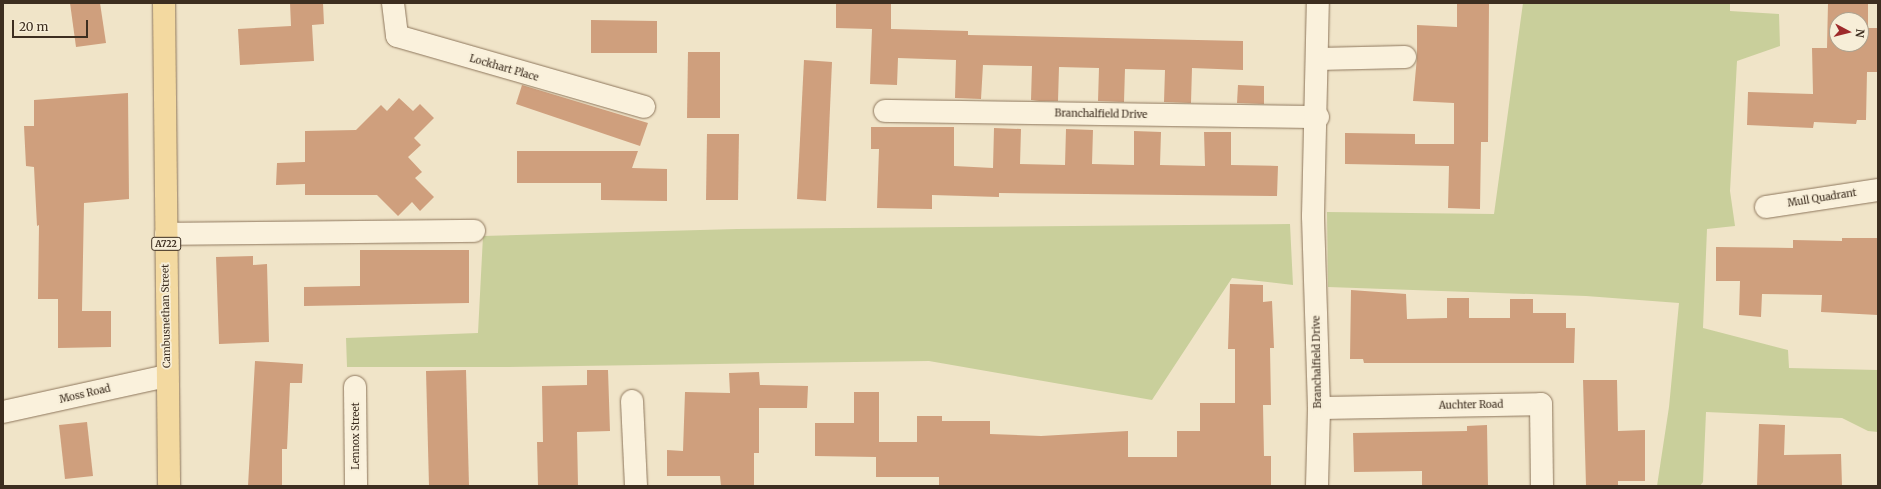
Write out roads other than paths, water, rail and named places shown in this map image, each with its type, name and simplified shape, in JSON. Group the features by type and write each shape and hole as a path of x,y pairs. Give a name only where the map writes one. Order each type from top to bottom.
{"main road":[{"name":"Cambusnethan Street","path":"164,3 169,486"}],"street":[{"name":"Lockhart Place","path":"393,3 397,36 644,107"},
{"name":"Branchalfield Drive","path":"1317,486 1318,408 1313,216 1318,117 1318,3"},
{"path":"1318,59 1405,57"},
{"name":"Branchalfield Drive","path":"885,112 1318,117"},
{"name":"Mull Quadrant","path":"1766,207 1878,190"},
{"path":"166,234 474,231"},
{"name":"Moss Road","path":"3,412 167,376"},
{"name":"Lennox Street","path":"355,387 356,486"},
{"path":"632,401 636,486"},
{"name":"Auchter Road","path":"1318,408 1541,404 1542,486"}]}
